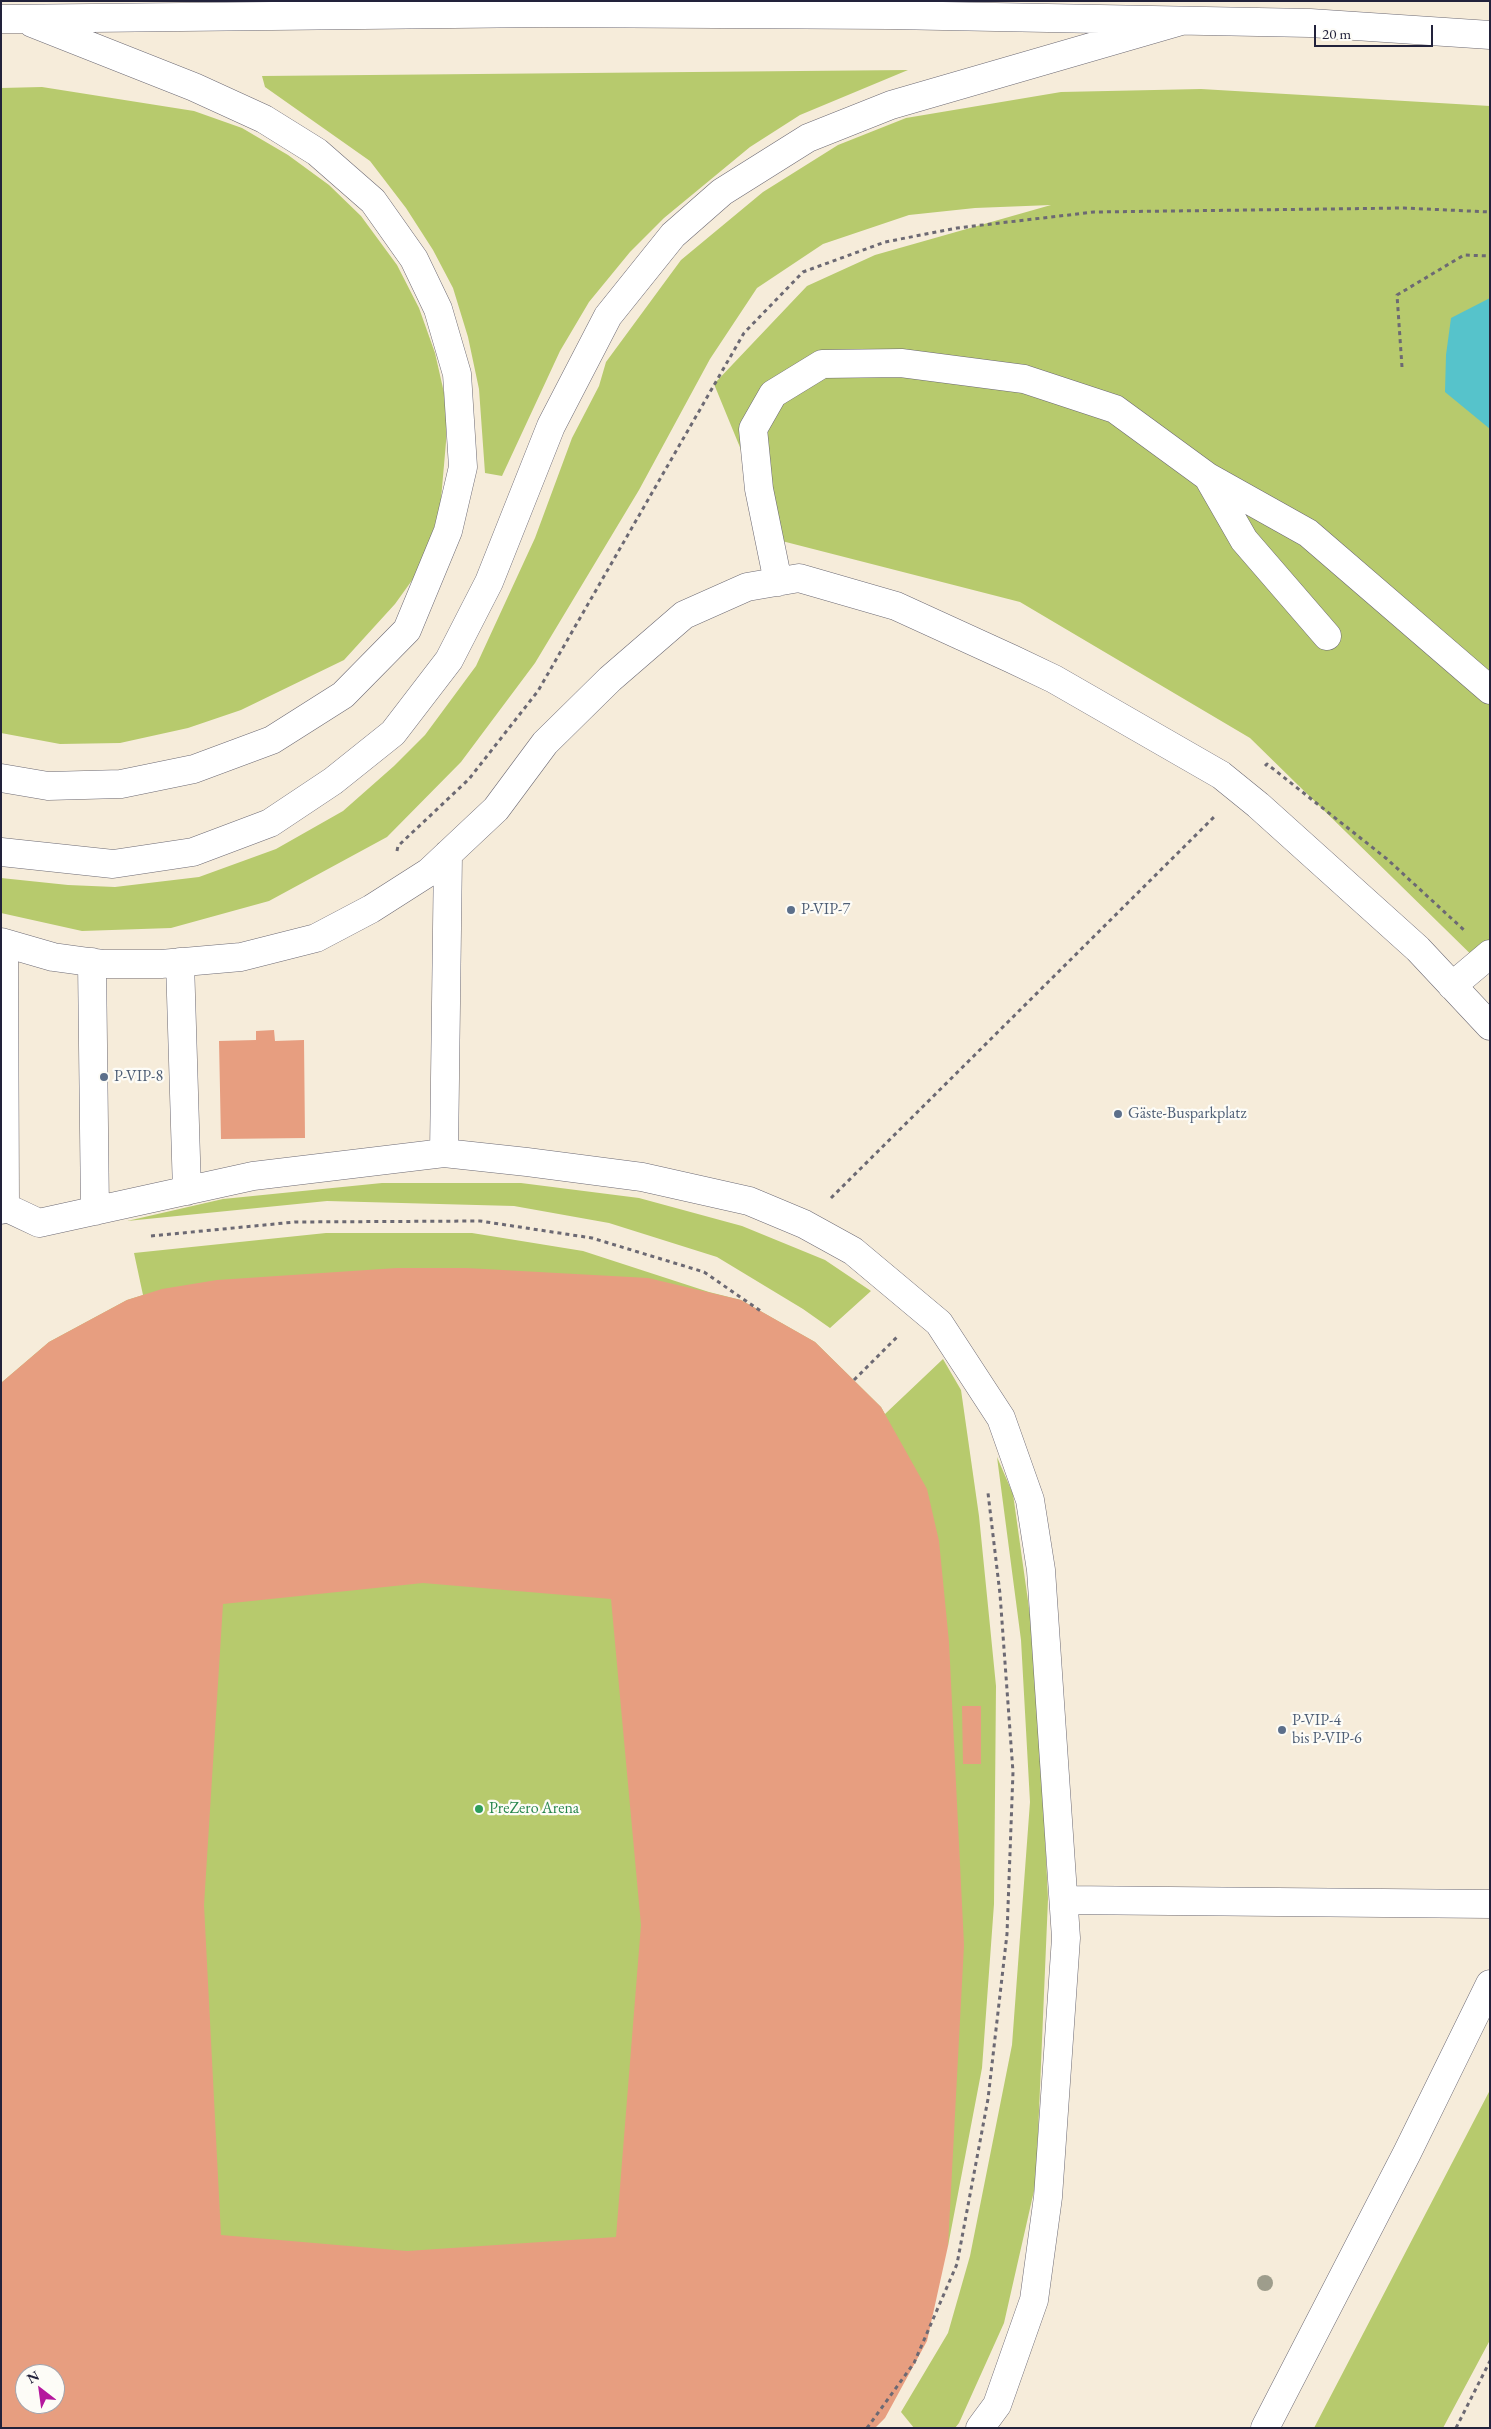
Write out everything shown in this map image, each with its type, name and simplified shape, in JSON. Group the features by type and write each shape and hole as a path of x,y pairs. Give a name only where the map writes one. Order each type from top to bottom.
{"main road":[{"path":"10,19 553,13 890,15 1310,23 1490,35"},
{"path":"1,778 48,786 121,784 194,769 272,740 343,695 407,630 448,531 463,467 457,374 438,309 414,259 373,200 317,152 264,119 194,87 10,19"},
{"path":"1,852 113,864 192,852 270,823 333,780 393,733 449,660 489,582 550,426 604,324 673,235 722,192 808,138 891,105 1181,22"},
{"path":"778,582 759,489 753,429 773,394 822,364 901,363 1024,380 1115,409 1208,477 1308,533 1490,690"},
{"path":"1208,477 1244,540 1327,636"},
{"path":"980,2428 997,2405 1034,2300 1049,2188 1066,1938 1041,1570 1030,1500 1001,1418 938,1323 853,1251 804,1224 749,1201 642,1177 444,1153 253,1176 39,1223 2,1208 3,943 53,956 104,964 180,962 241,957 316,938 371,909 429,872 496,809 545,743 610,679 684,615 747,587 799,578 896,606 1054,679 1221,774 1418,949 1490,1026"},
{"path":"444,1153 448,854"},
{"path":"1452,986 1490,954"},
{"path":"92,962 95,1211"},
{"path":"180,962 187,1190"},
{"path":"1064,1900 1490,1904"},
{"path":"1265,2428 1407,2153 1490,1984"}],"path":[{"path":"394,894 398,846 469,779 538,691 744,333 804,272 885,242 957,228 1094,212 1404,208 1490,212"},
{"path":"1402,367 1397,295 1464,255 1490,256"},
{"path":"804,1224 1267,764 1387,859 1490,954"},
{"path":"150,1236 295,1222 480,1221 592,1238 704,1272 762,1312"},
{"path":"854,1380 924,1311"},
{"path":"867,2428 914,2363 957,2264 988,2099 1007,1934 1013,1772 1000,1594 988,1486"},
{"path":"1456,2428 1490,2361"}],"green space":[{"path":"908,70 800,115 750,147 664,218 630,252 589,302 560,351 502,476 485,473 479,389 468,337 453,288 433,250 406,208 370,161 265,87 262,76"},
{"path":"42,87 194,111 242,128 288,155 329,185 361,216 397,265 419,308 435,353 447,406 440,511 418,572 395,604 344,660 241,710 188,728 120,743 60,744 1,733 1,88"},
{"path":"1201,89 1490,106 1490,973 1250,738 1020,602 778,540 714,384 807,286 875,255 1051,205 975,208 909,215 823,244 757,288 710,359 639,490 535,663 461,762 387,837 269,901 171,928 82,931 1,913 1,878 68,885 115,887 199,877 276,849 343,811 394,766 425,735 476,666 535,538 572,438 599,386 606,362 681,260 763,192 838,145 906,118 1061,92"},
{"path":"382,1183 521,1183 639,1198 742,1226 825,1260 871,1291 830,1328 803,1309 717,1257 609,1223 514,1206 327,1201 127,1221 223,1199"},
{"name":"PreZero Arena","path":"326,1233 472,1233 583,1251 709,1292 741,1300 815,1342 881,1407 885,1414 943,1359 961,1390 979,1516 996,1686 994,1904 982,2068 948,2246 1,2428 1,1383 49,1342 127,1300 143,1295 134,1253"},
{"path":"997,1457 1013,1494 1037,1665 1048,1899 1036,2182 1004,2323 959,2423 955,2428 914,2428 901,2412 948,2333 970,2256 1012,2045 1030,1802 1021,1640"},
{"path":"1490,2090 1490,2340 1443,2428 1314,2428"}],"water":[{"path":"1490,298 1490,429 1445,392 1446,355 1451,318"}],"building":[{"path":"274,1030 275,1041 304,1040 305,1138 221,1139 219,1041 256,1040 256,1031"},
{"name":"PreZero Arena","path":"397,1268 466,1268 648,1278 741,1300 815,1342 881,1407 927,1489 939,1541 949,1642 964,1945 948,2246 927,2341 885,2418 875,2428 1,2428 1,1383 49,1342 127,1300 162,1289 217,1280","holes":["423,1583 611,1599 641,1925 616,2237 407,2251 221,2235 204,1905 223,1604"]},
{"path":"962,1706 981,1706 981,1764 963,1764"}],"place":[{"name":"P-VIP-7","path":"791,910"},
{"name":"P-VIP-8","path":"104,1077"},
{"name":"Gäste-Busparkplatz","path":"1118,1114"},
{"name":"P-VIP-4 bis P-VIP-6","path":"1282,1730"},
{"name":"PreZero Arena","path":"479,1809"}]}
